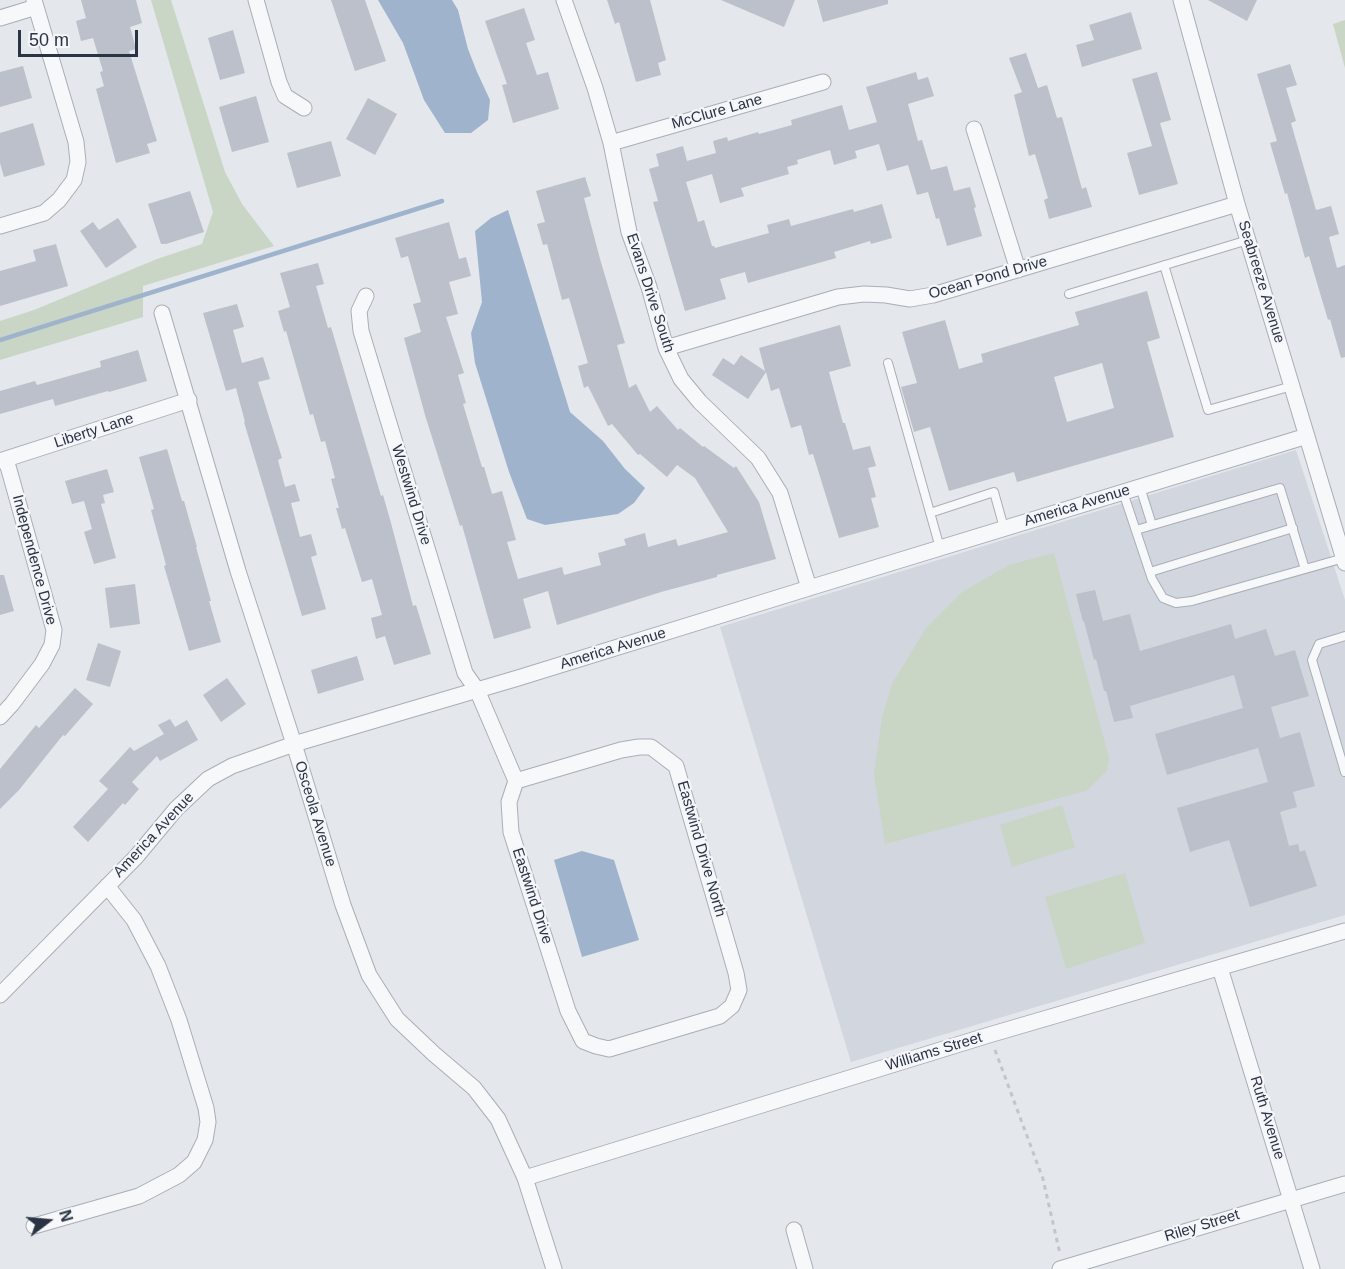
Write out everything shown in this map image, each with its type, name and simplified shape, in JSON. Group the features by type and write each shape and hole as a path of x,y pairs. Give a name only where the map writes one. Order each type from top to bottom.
{"street":[{"path":"256,0 285,96 304,108"},
{"name":"Evans Drive South","path":"564,0 595,88 611,143 629,232 649,287 666,348 681,379 700,402 758,458 780,493 808,588"},
{"name":"Seabreeze Avenue","path":"1181,0 1237,204 1345,560"},
{"path":"0,18 35,4 76,142 78,162 74,180 59,200 44,213 0,226"},
{"name":"McClure Lane","path":"611,143 823,82"},
{"path":"974,129 1018,270"},
{"name":"Ocean Pond Drive","path":"666,348 838,297 864,294 886,295 910,300 933,295 1237,204"},
{"name":"Westwind Drive","path":"366,296 359,311 361,331 465,673 477,690"},
{"name":"Osceola Avenue","path":"162,313 238,571 343,905 369,975 397,1019 474,1088 498,1119 525,1178 554,1269"},
{"name":"Liberty Lane","path":"3,460 189,400"},
{"name":"America Avenue","path":"0,995 136,857 176,809 208,779 232,766 294,744 529,675 1307,436"},
{"name":"Independence Drive","path":"0,717 42,664 52,645 54,630 3,460"},
{"path":"477,690 516,780"},
{"name":"Eastwind Drive North","path":"516,780 639,747 651,747 676,766 722,922 739,990 732,1006 720,1016 644,1038"},
{"name":"Eastwind Drive","path":"516,780 509,802 511,832 568,1011 583,1041 596,1046 609,1049 644,1038"},
{"path":"34,1226 139,1196 179,1175 194,1162 205,1140 208,1122 206,1108 184,1034 158,966 134,920 107,886"},
{"name":"Williams Street","path":"525,1178 989,1035 1345,931"},
{"name":"Ruth Avenue","path":"1220,968 1312,1269"},
{"name":"Riley Street","path":"1061,1269 1345,1184"},
{"path":"794,1230 805,1269"}],"lane":[{"path":"1069,294 1248,240"},
{"path":"1164,265 1208,410 1292,386"},
{"path":"888,363 940,548"},
{"path":"1140,487 1152,525"},
{"path":"1136,530 1280,488 1305,569"},
{"path":"930,513 994,492 1004,528"},
{"path":"1123,492 1150,572 1163,598 1176,603 1192,601 1345,560"},
{"path":"1150,572 1293,528"},
{"path":"1345,636 1319,644 1312,660 1345,772"}],"path":[{"path":"989,1035 1043,1179 1061,1269"}],"shaded area":[{"path":"1296,450 1345,600 1345,915 851,1062 720,627"}],"green space":[{"path":"151,0 171,0 225,172 242,204 274,246 143,286 143,317 0,360 0,321 34,310 157,259 202,244 213,212"},
{"path":"1345,20 1345,68 1333,24"},
{"path":"1054,553 1109,758 1107,771 1086,791 885,844 874,774 882,718 892,684 926,628 962,592 1009,565"},
{"path":"1062,805 1075,847 1012,867 1000,825"},
{"path":"1125,873 1145,943 1066,969 1045,897"}],"water":[{"path":"378,0 452,0 458,10 468,49 490,100 488,120 471,133 445,133 424,100 403,43"},
{"path":"508,210 570,412 603,441 625,469 645,488 634,503 618,514 545,525 527,519 509,472 475,363 471,333 482,302 475,231 491,218"},
{"path":"582,851 614,860 639,940 582,957 554,860"}],"building":[{"path":"81,0 136,0 142,23 130,27 136,49 129,51 157,141 147,144 150,153 116,163 96,89 104,86 100,72 103,71 93,38 81,41 76,21 86,18"},
{"path":"331,0 365,0 386,61 355,71"},
{"path":"607,0 650,0 666,60 658,63 661,75 636,82 619,22 615,24"},
{"path":"721,0 795,0 784,27"},
{"path":"817,0 888,0 888,4 823,22"},
{"path":"1208,0 1257,0 1247,21"},
{"path":"524,8 535,40 526,43 537,75 548,72 559,109 513,123 502,85 507,84 485,21"},
{"path":"1131,12 1142,49 1082,67 1076,45 1094,40 1089,25"},
{"path":"233,30 245,73 220,80 208,38"},
{"path":"1026,53 1038,88 1047,85 1057,118 1062,117 1082,189 1086,187 1092,207 1049,219 1044,200 1048,198 1035,154 1029,156 1014,95 1022,92 1009,58"},
{"path":"1290,64 1297,85 1286,88 1296,121 1291,123 1316,210 1331,206 1339,234 1329,237 1337,268 1345,265 1345,357 1341,358 1309,256 1305,258 1287,193 1285,194 1270,143 1277,141 1257,74"},
{"path":"23,66 32,98 0,107 0,72"},
{"path":"916,72 918,80 928,77 934,96 908,104 918,141 922,140 931,170 947,166 954,191 970,187 982,236 947,246 928,192 917,195 908,165 887,171 879,144 855,151 857,158 834,165 830,150 797,160 798,164 787,167 789,174 741,188 744,196 720,203 712,174 686,182 698,222 704,220 712,246 715,248 769,233 767,225 789,219 791,226 853,209 854,212 882,204 892,238 871,244 870,241 834,252 836,258 748,283 745,272 720,279 726,299 685,311 653,202 658,201 649,169 659,166 656,154 683,146 687,161 716,153 713,141 727,137 728,141 792,125 791,120 842,105 849,130 877,122 866,87"},
{"path":"1157,72 1171,120 1160,123 1178,184 1139,195 1127,153 1152,146 1132,79"},
{"path":"256,96 269,142 232,152 219,107"},
{"path":"368,98 397,114 375,155 346,139"},
{"path":"33,123 45,165 4,177 0,163 0,133"},
{"path":"331,141 341,176 297,188 287,153"},
{"path":"585,177 591,196 584,198 625,343 617,345 629,388 636,384 650,412 657,406 678,430 680,428 734,468 736,466 759,502 776,559 557,625 548,591 523,599 531,628 494,639 462,525 460,526 425,415 404,338 421,332 413,304 421,302 408,256 401,258 395,238 449,222 459,259 466,257 471,276 449,282 458,314 446,317 464,373 458,375 466,403 463,404 482,467 484,467 492,494 502,491 516,540 507,542 518,579 562,567 564,575 601,565 598,553 626,545 624,539 645,533 648,547 676,539 678,546 728,532 695,478 677,465 667,477 640,454 638,455 612,424 608,426 588,386 584,388 578,366 588,363 569,298 562,300 547,244 543,245 537,224 545,222 536,191"},
{"path":"190,191 204,232 161,244 148,204"},
{"path":"118,218 137,247 106,268 80,231 93,222 99,230"},
{"path":"56,244 68,286 0,306 0,271 36,261 33,250"},
{"path":"318,263 324,284 316,286 328,328 331,327 381,496 383,495 413,606 416,605 431,654 394,665 385,636 376,639 371,618 382,615 372,579 362,582 345,528 342,529 331,479 335,478 325,441 321,442 313,414 310,415 278,311 290,307 280,273"},
{"path":"1147,291 1160,338 1147,342 1174,437 1017,482 1014,472 949,491 930,427 914,432 901,387 917,383 902,332 945,320 959,369 983,362 981,354 1079,325 1075,312","holes":["1102,363 1114,408 1067,422 1054,377"]},
{"path":"237,304 244,327 233,330 242,363 263,357 270,379 258,382 282,458 278,460 285,487 295,484 300,501 291,503 300,537 311,534 317,555 311,557 326,609 302,616 236,388 226,391 203,313"},
{"path":"840,325 851,366 829,372 853,450 870,446 876,466 868,468 876,497 871,498 879,527 839,538 813,454 809,455 801,425 791,428 779,388 771,391 766,372 748,399 712,375 723,358 734,365 741,355 765,371 759,348"},
{"path":"138,350 147,381 55,406 53,399 0,414 0,391 35,381 37,385 101,367 100,361"},
{"path":"167,449 197,547 221,642 189,651 164,566 166,565 151,510 154,509 139,457"},
{"path":"107,469 114,492 103,495 105,503 101,504 116,558 94,564 84,532 92,529 84,501 72,504 65,481"},
{"path":"0,575 4,575 14,611 0,615"},
{"path":"135,584 140,624 110,628 105,588"},
{"path":"1095,590 1103,621 1130,614 1140,651 1231,624 1235,639 1266,629 1275,656 1295,650 1309,696 1271,707 1280,738 1300,732 1315,786 1293,792 1297,807 1280,812 1289,846 1298,844 1300,852 1305,850 1317,886 1250,907 1229,840 1190,852 1177,808 1268,782 1258,748 1167,775 1155,734 1243,708 1234,675 1130,706 1133,718 1114,722 1076,594"},
{"path":"98,643 121,651 110,687 86,680"},
{"path":"357,656 364,680 318,694 311,670"},
{"path":"227,678 246,704 221,722 203,695"},
{"path":"75,688 93,704 65,736 63,735 19,790 0,809 0,769 36,725 39,728"},
{"path":"170,719 175,727 187,720 198,740 160,761 157,756 132,782 139,789 125,805 123,803 88,842 73,827 108,789 99,781 130,747 134,751 164,734 158,725"}],"waterway":[{"path":"0,340 442,201"}]}
